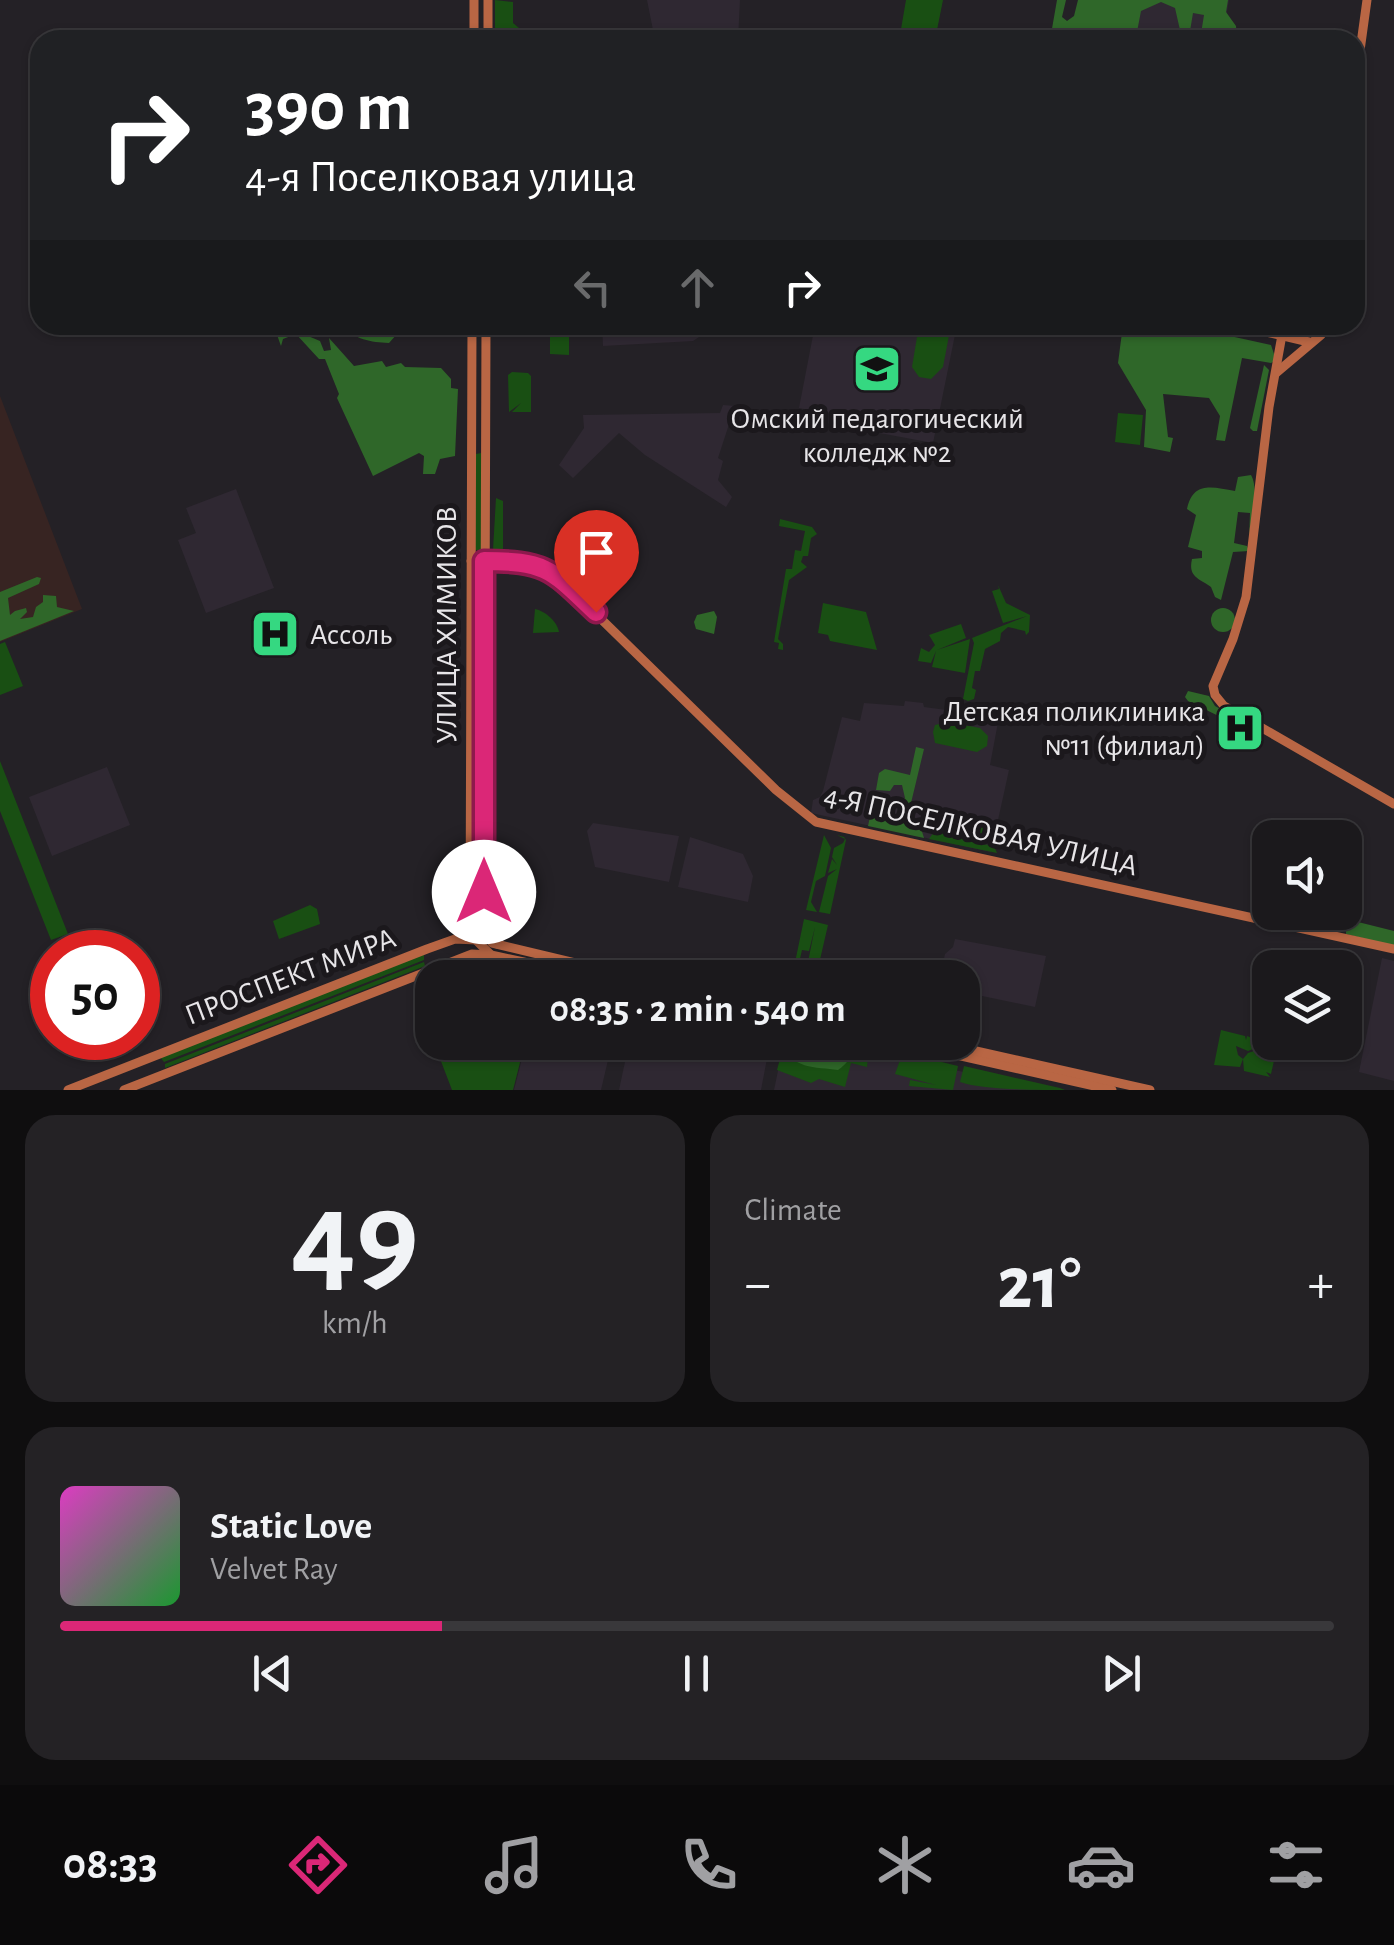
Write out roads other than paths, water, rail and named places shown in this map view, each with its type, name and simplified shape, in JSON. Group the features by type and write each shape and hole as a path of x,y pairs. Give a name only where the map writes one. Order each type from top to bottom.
{"main road":[{"path":"474,0 474,30"},
{"path":"488,0 488,30"},
{"path":"1364,30 1368,0"},
{"name":"УЛИЦА ХИМИКОВ","path":"472,335 470,926 476,940 491,955"},
{"name":"УЛИЦА ХИМИКОВ","path":"484,924 486,335"},
{"path":"1278,335 1310,342"},
{"path":"1276,373 1320,335"},
{"path":"1282,336 1246,596 1214,695 1224,706 1394,804"},
{"path":"472,409 486,409"},
{"name":"4-Я ПОСЕЛКОВАЯ УЛИЦА","path":"472,561 536,564 555,574 811,820 1394,948"},
{"path":"470,638 484,638"},
{"path":"484,924 497,944"},
{"name":"ПРОСПЕКТ МИРА","path":"462,957 484,924"},
{"path":"455,940 470,926"},
{"name":"ПРОСПЕКТ МИРА","path":"160,1054 455,940 476,940 563,960"},
{"name":"ПРОСПЕКТ МИРА","path":"124,1090 462,957 477,953 514,960"},
{"path":"980,1052 1150,1090"},
{"name":"ПРОСПЕКТ МИРА","path":"68,1090 145,1060"},
{"path":"159,1060 162,1075"},
{"path":"979,1060 1112,1090"}],"place":[{"name":"Омский педагогический колледж №2","path":"877,369"},
{"name":"Ассоль","path":"275,634"},
{"name":"Детская поликлиника №11 (филиал)","path":"1240,728"}]}
